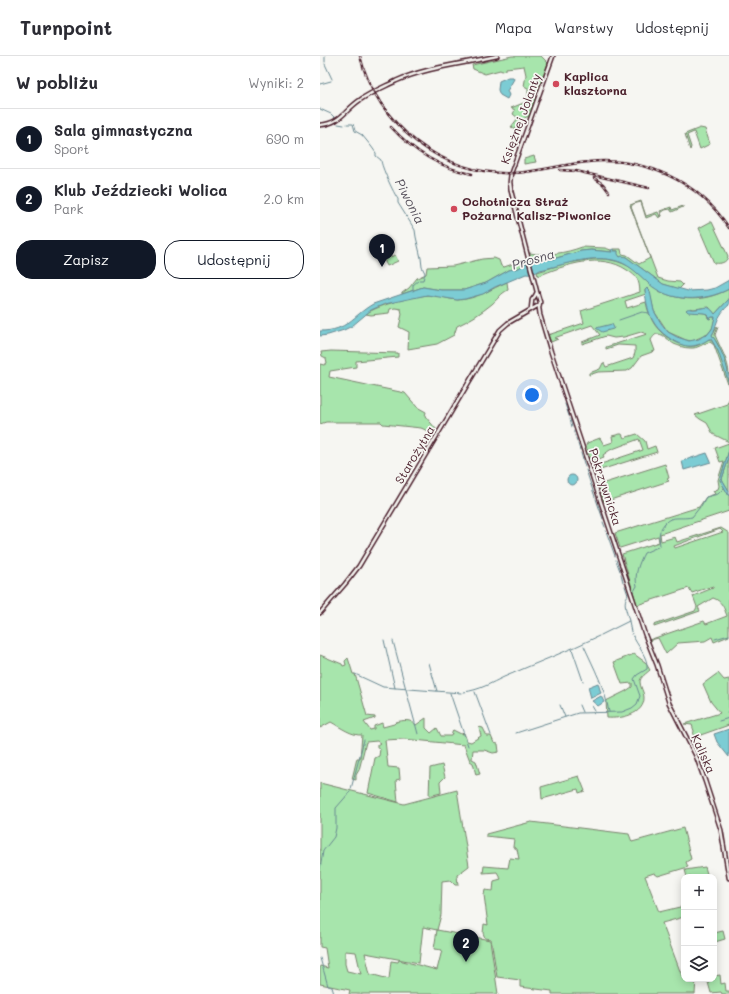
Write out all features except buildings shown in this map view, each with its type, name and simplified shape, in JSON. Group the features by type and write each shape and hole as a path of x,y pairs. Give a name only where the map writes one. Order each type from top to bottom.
{"street":[{"path":"320,125 336,121 356,102 404,78 418,73 497,56"},
{"name":"Księżnej Jolanty","path":"537,292 510,182 511,173 550,63 551,56"},
{"path":"537,292 532,300 530,311 534,310 539,313"},
{"path":"532,304 537,306 540,302 537,292"},
{"path":"534,297 539,298"},
{"name":"Starożytna","path":"320,613 355,571 500,330 508,323 537,306"},
{"name":"Pokrzywnicka","path":"537,306 627,583 657,665"},
{"name":"Kaliska","path":"657,665 669,703 696,756 705,781 721,830 729,878"}],"green space":[{"path":"512,56 541,56 548,63 529,117 526,117 523,120 519,130 511,127 518,118 513,114 515,110 511,108 526,102 528,98 528,88 524,86 526,75 524,66 506,68 506,70 485,74 473,69 472,65"},
{"path":"700,128 705,129 710,144 700,149 694,132 687,135 691,147 690,150 685,134"},
{"path":"534,156 536,162 524,164 524,159"},
{"path":"641,201 646,216 658,212 660,217 662,216 659,218 656,214 646,218 641,202 633,204 631,207 658,278 680,282 683,285 679,289 663,284 626,257 620,257 617,254 618,251 614,251 613,249 621,249 622,254 627,255 639,264 650,258 630,205"},
{"path":"683,206 672,212 670,209 665,210 661,213 662,216 660,211 671,207 672,210"},
{"path":"712,222 728,256 723,262 714,263 699,228"},
{"path":"582,247 605,248 611,250 612,252 591,250 581,251 553,259 531,261 529,253 556,253"},
{"path":"395,255 398,261 387,266 384,260"},
{"path":"494,258 499,260 501,266 504,267 525,260 526,263 519,268 509,270 486,283 464,290 441,290 423,287 402,294 417,278 426,274 427,267 453,266 482,259"},
{"path":"605,259 622,263 637,272 659,291 677,297 692,299 707,297 729,289 729,299 715,314 709,307 694,309 690,308 693,312 707,314 708,318 710,319 715,317 713,327 708,334 692,341 668,332 654,311 650,294 645,290 646,294 625,301 627,308 646,302 654,324 662,333 676,342 695,346 709,339 716,346 722,360 729,387 714,345 710,342 696,348 686,348 674,344 662,335 657,334 651,340 655,351 641,356 632,368 627,371 598,372 589,375 589,373 600,369 603,363 606,367 633,358 635,353 635,346 618,345 606,349 606,347 647,334 641,332 614,338 606,336 582,344 582,342 600,335 592,325 554,338 558,339 551,342 548,335 584,323 581,311 640,292 638,282 634,275 617,265 606,262 583,262 538,276 537,272 567,263"},
{"path":"507,282 508,290 484,310 457,326 454,335 437,344 408,349 409,332 399,327 402,314 401,309 390,309 389,313 371,315 366,314 379,307 397,301 425,295 434,295 458,300 471,298"},
{"path":"717,326 715,335 726,360 729,375 718,345 712,335"},
{"path":"321,352 398,353 398,357 356,361 356,367 330,371 329,377 405,393 417,407 426,412 425,416 436,430 428,431 421,428 383,424 381,422 326,422 320,424 320,364 324,365 327,363 326,358 322,356"},
{"path":"729,399 729,442 713,434 707,423 695,415 727,404"},
{"path":"622,434 624,438 637,434 645,441 647,449 655,446 657,452 594,472 592,467 643,450 639,439 610,450 603,455 604,457 591,462 586,446 587,443 600,438 604,445 613,442 612,436"},
{"path":"729,443 729,450 720,480 729,496 729,511 660,534 661,541 675,537 677,542 721,528 729,533 729,636 714,642 712,637 705,641 678,643 666,654 658,638 651,640 650,643 649,640 704,621 706,624 727,616 725,610 721,603 713,598 698,607 700,611 654,627 654,625 695,611 697,607 693,596 713,588 713,586 692,593 689,588 637,605 622,554 659,542 658,536 620,548 615,533 699,507 706,497 715,494 713,491 718,489 718,480 724,461 720,462 715,448","holes":["720,529 723,532 675,548 674,546"]},
{"path":"729,458 729,491 722,479"},
{"path":"665,464 669,478 667,479 669,481 604,502 598,485"},
{"path":"634,654 645,662 650,670 640,680 644,695 643,703 636,712 631,715 618,718 607,718 606,701 632,687 632,683 622,684 614,662"},
{"path":"320,655 342,664 343,666 346,665 345,661 348,658 353,674 355,674 367,716 375,717 364,722 370,730 374,729 374,726 382,723 383,727 404,720 416,725 426,718 426,728 431,733 437,728 441,736 451,736 453,730 461,734 464,733 467,741 471,742 481,736 479,727 483,728 487,736 491,736 494,743 498,744 499,752 493,753 484,750 473,750 472,759 476,761 480,774 476,775 473,763 470,761 464,745 404,739 385,740 388,767 399,768 400,779 396,780 398,802 368,793 375,758 379,756 380,749 377,748 377,745 380,743 377,741 366,742 359,770 356,775 356,780 352,779 357,758 360,758 362,735 350,733 331,722 320,728"},
{"path":"718,673 724,680 729,679 729,725 695,737 693,735 694,731 692,725 684,724 720,713 711,702 703,684"},
{"path":"442,765 445,777 440,782 441,793 429,796 430,768"},
{"path":"579,776 585,791 579,793 578,789 542,799 541,787"},
{"path":"320,783 404,804 457,790 469,866 457,875 458,885 455,885 450,880 442,881 441,915 437,930 490,940 498,994 349,994 350,990 320,984 320,966 328,968 325,948 320,947","holes":["423,927 437,930 434,949 442,950 437,970 399,960 398,962 391,961 389,979 370,974 365,953 419,963","345,951 356,952 361,974 347,971 345,964"]},
{"path":"531,822 629,834 632,842 683,828 691,859 686,862 688,867 658,876 654,873 645,876 659,912 681,907 681,918 662,923 681,974 681,982 696,982 695,994 552,994 552,991 520,987 520,980 497,977 491,939 485,938 483,933 484,924 488,925 484,895 485,890 493,891 494,881 501,879 497,872 483,873 484,866 508,868 510,858 519,859 517,849 513,847 514,839 486,836 486,834"},
{"path":"705,867 707,874 686,874 685,870"},
{"path":"723,931 725,939 717,941 717,932"},
{"path":"720,975 721,984 725,983 726,991 729,991 729,994 722,994 721,992 711,993 708,982 717,982 717,976"}],"water":[{"path":"508,77 513,77 514,79 507,91 509,95 507,99 500,95 498,90 499,81"},
{"path":"613,249 614,251 618,251 620,257 626,257 663,284 688,291 707,290 715,288 729,280 729,289 698,298 677,297 657,290 623,263 604,259 585,260 540,270 532,274 526,274 495,287 483,294 465,299 457,300 427,295 385,304 371,310 352,326 344,330 320,336 320,331 344,326 373,304 423,287 441,290 464,290 486,283 509,270 519,268 527,262 534,260 553,259 581,251 591,250 612,252 611,250"},
{"path":"647,288 650,291 654,311 668,332 689,341 699,339 707,335 712,329 715,317 709,319 707,314 688,312 686,310 707,307 715,314 729,299 729,305 719,317 712,335 724,358 728,370 729,383 718,351 711,339 692,346 683,345 674,341 656,326 647,306 645,290"},
{"path":"612,324 613,329 602,332 596,328"},
{"path":"729,450 729,458 722,479 729,491 729,496 720,480"},
{"path":"707,453 711,462 684,470 682,461"},
{"path":"570,475 574,475 576,476 576,484 570,485 567,482 567,478"},
{"path":"598,683 601,693 591,698 588,687"},
{"path":"601,696 604,702 598,706 592,701"},
{"path":"729,729 729,757 717,742 714,734"}],"waterway":[{"path":"325,56 325,62"},
{"path":"325,64 332,79"},
{"path":"320,84 331,81"},
{"name":"Piwonia","path":"320,109 331,114 335,118"},
{"name":"Piwonia","path":"338,124 344,125"},
{"name":"Piwonia","path":"347,124 353,124 355,131 362,135 376,153 376,156 381,160 388,180 398,199 398,203 415,230 422,267 425,273 423,280 419,280 413,285 413,291"},
{"path":"619,320 642,312 649,313"},
{"path":"565,404 569,416"},
{"path":"570,419 572,427"},
{"path":"576,438 577,442"},
{"path":"578,444 580,450"},
{"path":"581,453 585,467"},
{"path":"586,470 595,497"},
{"path":"701,506 706,497 718,494 724,488"},
{"path":"596,499 603,519"},
{"path":"661,529 664,524 671,519 692,517 700,507"},
{"path":"603,522 605,527"},
{"path":"606,531 615,556"},
{"path":"634,591 637,586 637,573 640,561 644,553 660,546 660,531"},
{"path":"616,560 620,571"},
{"path":"621,574 623,582"},
{"path":"601,635 629,621 625,604 628,595 625,586"},
{"path":"516,733 578,713 622,712 637,704 640,696 634,679 637,675 647,669 647,665 646,660 631,632 629,621"},
{"path":"715,639 729,635"},
{"path":"464,692 485,686 599,636"},
{"path":"384,640 395,688"},
{"path":"393,641 418,734"},
{"path":"584,646 602,686 609,712"},
{"path":"572,649 583,681"},
{"path":"429,663 437,691"},
{"path":"355,674 383,687 461,693"},
{"path":"475,692 491,735"},
{"path":"450,693 468,746"},
{"path":"560,705 565,717"},
{"path":"579,705 582,712"},
{"path":"592,706 595,711"},
{"path":"719,721 729,718"},
{"path":"351,789 364,740"},
{"path":"320,869 323,851 334,837 336,828 336,808 350,792"},
{"path":"320,958 328,986 332,987 334,994"}],"railway":[{"path":"360,56 369,81 381,104 397,124 416,142 438,155 462,166 487,172 513,173 542,170 579,163 609,161 629,163 649,168 668,175 686,185 717,211 729,228"},
{"path":"391,127 408,144 438,163 449,168 472,174"},
{"path":"560,170 576,171 649,188"},
{"path":"594,178 603,184 609,192"}],"place":[{"name":"Kaplica klasztorna","path":"556,84"},
{"name":"Ochotnicza Straż Pożarna Kalisz-Piwonice","path":"454,209"},
{"name":"Sala gimnastyczna","path":"382,267"},
{"name":"Klub Jeździecki Wolica","path":"466,962"}],"water label":[{"name":"Prosna","path":"533,259"}]}
